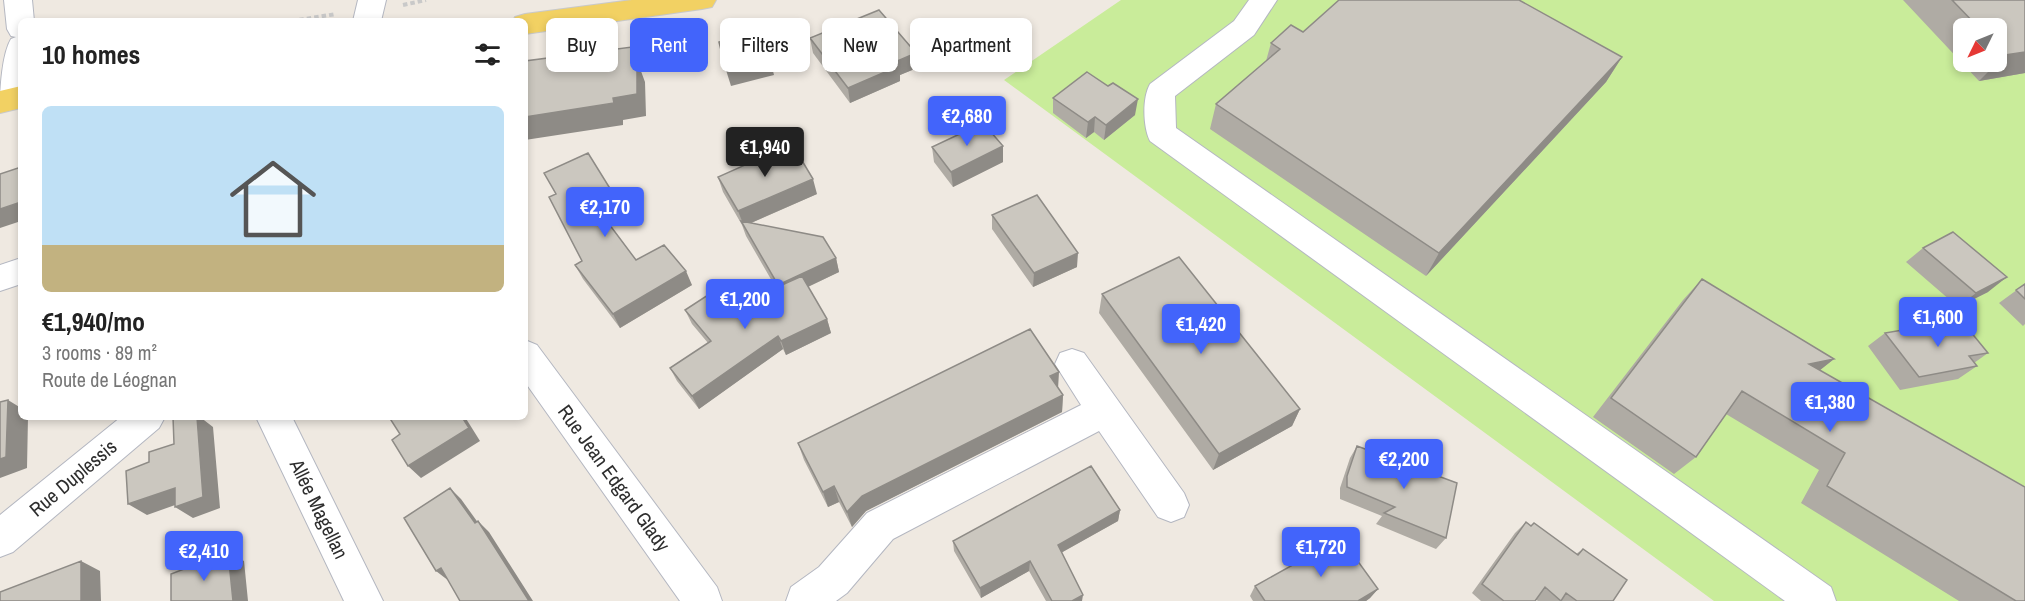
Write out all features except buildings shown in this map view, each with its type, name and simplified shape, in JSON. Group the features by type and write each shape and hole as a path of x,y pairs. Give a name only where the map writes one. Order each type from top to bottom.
{"main road":[{"path":"528,24 702,0"}],"street":[{"path":"18,0 20,18"},
{"path":"368,18 372,0"},
{"path":"1263,0 1244,28 1160,92 1161,133 1817,601"},
{"path":"10,100 18,77"},
{"path":"0,278 18,272"},
{"name":"Rue Jean Edgard Glady","path":"528,359 703,601"},
{"path":"1072,364 1171,505"},
{"path":"805,601 833,580 880,526 1106,410"},
{"name":"Rue Duplessis","path":"0,539 143,420"},
{"name":"Allée Magellan","path":"275,420 364,601"}],"green space":[{"path":"1121,0 2025,0 2025,601 1714,601 1004,80 1016,72 1032,72 1032,61"}]}
